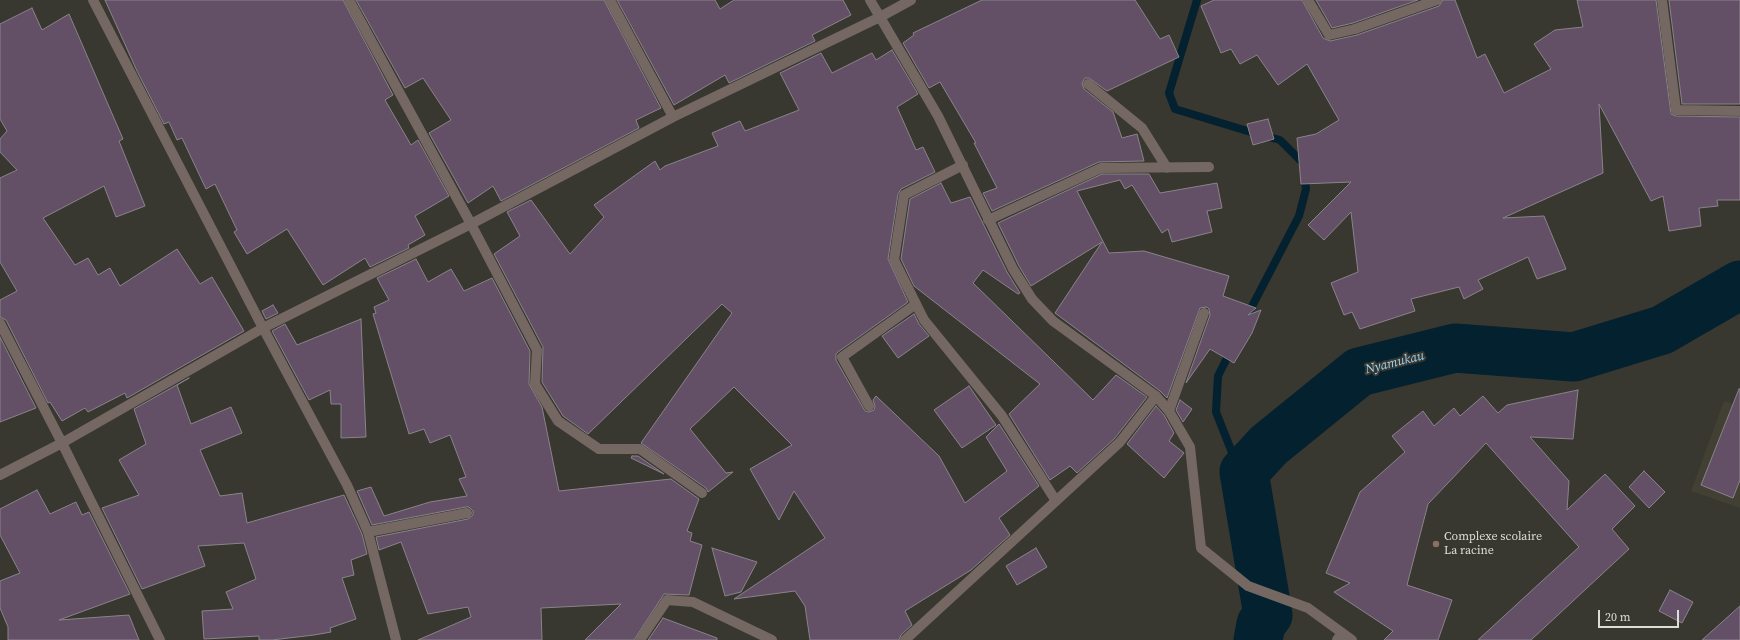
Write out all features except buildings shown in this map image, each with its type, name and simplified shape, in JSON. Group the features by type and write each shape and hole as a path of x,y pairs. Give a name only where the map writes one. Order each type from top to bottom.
{"street":[{"path":"93,0 263,328 347,485 368,532 396,640"},
{"path":"349,0 471,224 537,350 535,384 558,421 599,448 640,449 702,493"},
{"path":"610,0 673,117"},
{"path":"870,0 938,116 1016,275 1032,298 1053,321 1156,396 1168,411 1190,447 1201,548 1248,586 1308,608 1339,636 1352,640"},
{"path":"0,475 62,443 263,328 471,224 673,117 880,17 911,0"},
{"path":"1308,0 1329,35 1355,29 1437,0"},
{"path":"1662,0 1676,110 1740,111"},
{"path":"1088,84 1142,128 1167,168"},
{"path":"963,165 904,195 894,260 924,320 1002,416 1056,501"},
{"path":"988,220 1101,168 1209,167"},
{"path":"869,406 842,357 916,304"},
{"path":"1168,411 1204,313"},
{"path":"0,323 62,443 160,640"},
{"path":"905,640 1120,442 1156,396"},
{"path":"368,532 467,513"},
{"path":"640,640 667,600 693,602 772,640"}],"shaded area":[{"path":"1724,401 1740,406 1740,508 1691,491"}],"waterway":[{"path":"1197,0 1169,93 1175,109 1280,140 1303,163 1306,189 1299,216 1247,316"},
{"name":"Nyamukau","path":"1258,640 1261,624 1268,615 1244,472 1269,445 1359,372 1455,348 1574,357 1662,330 1740,285"},
{"path":"1231,350 1218,376 1216,412 1237,465 1244,472"}],"place":[{"name":"Complexe scolaire La racine","path":"1436,544"}]}
